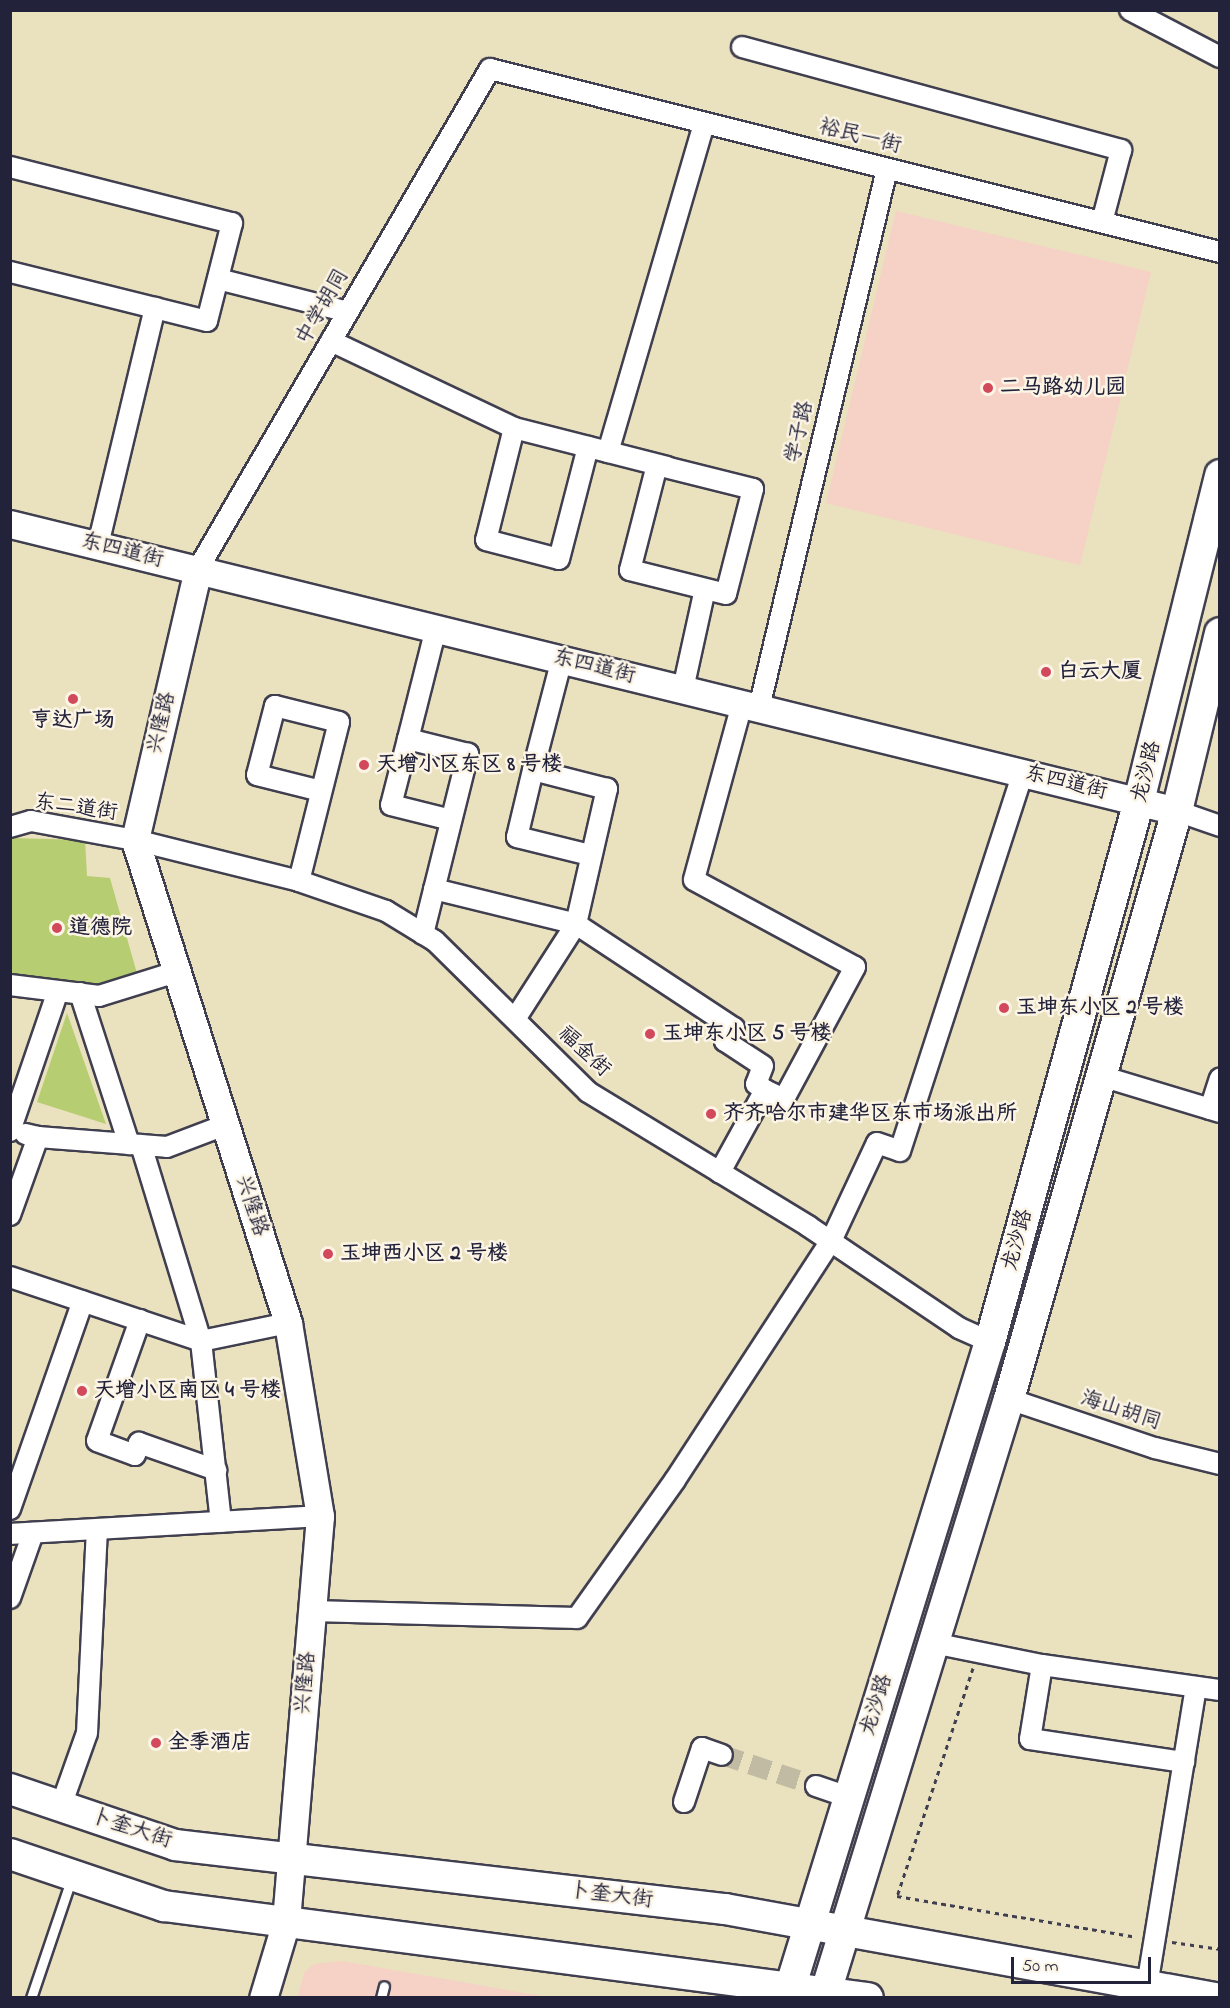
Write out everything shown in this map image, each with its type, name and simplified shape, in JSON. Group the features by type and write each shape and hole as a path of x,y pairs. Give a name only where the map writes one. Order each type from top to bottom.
{"main road":[{"name":"龙沙路","path":"790,1992 809,1922 990,1342 1139,801 1220,475"},
{"name":"龙沙路","path":"826,1994 1009,1399 1177,811 1220,633"},
{"name":"卜奎大街","path":"10,1789 175,1845 809,1922 1215,1998"},
{"path":"10,1854 164,1906 790,1992 868,1998"}],"street":[{"path":"1130,10 1220,57"},
{"path":"742,47 1121,150 1102,222"},
{"name":"裕民一街","path":"490,69 1220,252"},
{"name":"中学胡同","path":"198,569 490,69"},
{"path":"608,452 704,123"},
{"path":"10,166 232,223 207,321 10,272"},
{"name":"学子路","path":"765,1090 784,1099 855,967 694,880 751,706 887,169"},
{"path":"218,279 348,312"},
{"path":"98,545 155,308"},
{"path":"331,341 514,428 588,447 667,467 753,489 726,594 630,570 657,465 667,467"},
{"path":"514,428 486,540 559,559 588,447"},
{"name":"东四道街","path":"10,524 1177,811"},
{"name":"兴隆路","path":"198,569 135,840 288,1323 320,1516 286,1922 263,1998"},
{"path":"683,689 705,589"},
{"path":"436,628 391,805 451,820"},
{"path":"562,659 516,837 590,855"},
{"path":"299,881 339,722 275,706 257,775 321,791"},
{"path":"408,739 468,754 423,934"},
{"path":"515,1019 576,924 607,789 533,770"},
{"path":"312,1611 577,1618 675,1480 831,1241 878,1143 900,1151 1023,773"},
{"path":"1177,811 1220,826"},
{"name":"东二道街","path":"10,828 31,821 135,840"},
{"name":"福金街","path":"135,840 299,881 386,911 423,934 515,1019 588,1092 831,1241 959,1328 990,1342"},
{"path":"434,889 576,924 734,1028 726,1041 763,1066 756,1084 765,1090 720,1172"},
{"path":"10,985 99,996 177,972"},
{"path":"58,991 10,1131 38,1137 167,1147 225,1125"},
{"path":"80,993 135,1145 201,1341 221,1522"},
{"path":"1101,1076 1215,1111 1220,1078"},
{"path":"10,1215 38,1137"},
{"path":"10,1277 201,1341 288,1323"},
{"path":"10,1509 83,1301"},
{"path":"140,1320 97,1441 135,1455 139,1443 216,1470"},
{"name":"海山胡同","path":"1009,1399 1155,1448 1220,1464"},
{"path":"10,1534 97,1531 320,1516"},
{"path":"61,1806 87,1733 97,1531"},
{"path":"10,1598 33,1533"},
{"path":"933,1643 1042,1665 1220,1690"},
{"path":"1042,1665 1030,1739 1184,1762"},
{"path":"1147,1986 1196,1687"},
{"path":"684,1802 702,1748 722,1755"},
{"path":"816,1786 848,1797"}],"lane":[{"path":"31,1998 73,1875"},
{"path":"381,1998 384,1986"}],"path":[{"path":"978,1652 897,1896 1154,1940 1220,1949"}],"shaded area":[{"name":"二马路幼儿园","path":"896,211 1151,272 1080,565 826,503"},
{"path":"342,1961 547,1997 297,1998 305,1971 315,1964"}],"green space":[{"name":"道德院","path":"11,838 85,840 87,876 110,878 138,977 96,987 11,977"},
{"path":"67,1013 106,1124 37,1102"}],"tunnel":[{"path":"722,1755 816,1786"}],"place":[{"name":"二马路幼儿园","path":"988,388"},
{"name":"白云大厦","path":"1046,672"},
{"name":"亨达广场","path":"73,699"},
{"name":"天增小区东区 8 号楼","path":"364,765"},
{"name":"道德院","path":"57,928"},
{"name":"玉坤东小区 2 号楼","path":"1004,1008"},
{"name":"玉坤东小区 5 号楼","path":"650,1034"},
{"name":"齐齐哈尔市建华区东市场派出所","path":"711,1114"},
{"name":"玉坤西小区 2 号楼","path":"328,1254"},
{"name":"天增小区南区 4 号楼","path":"82,1391"},
{"name":"全季酒店","path":"156,1743"}]}
